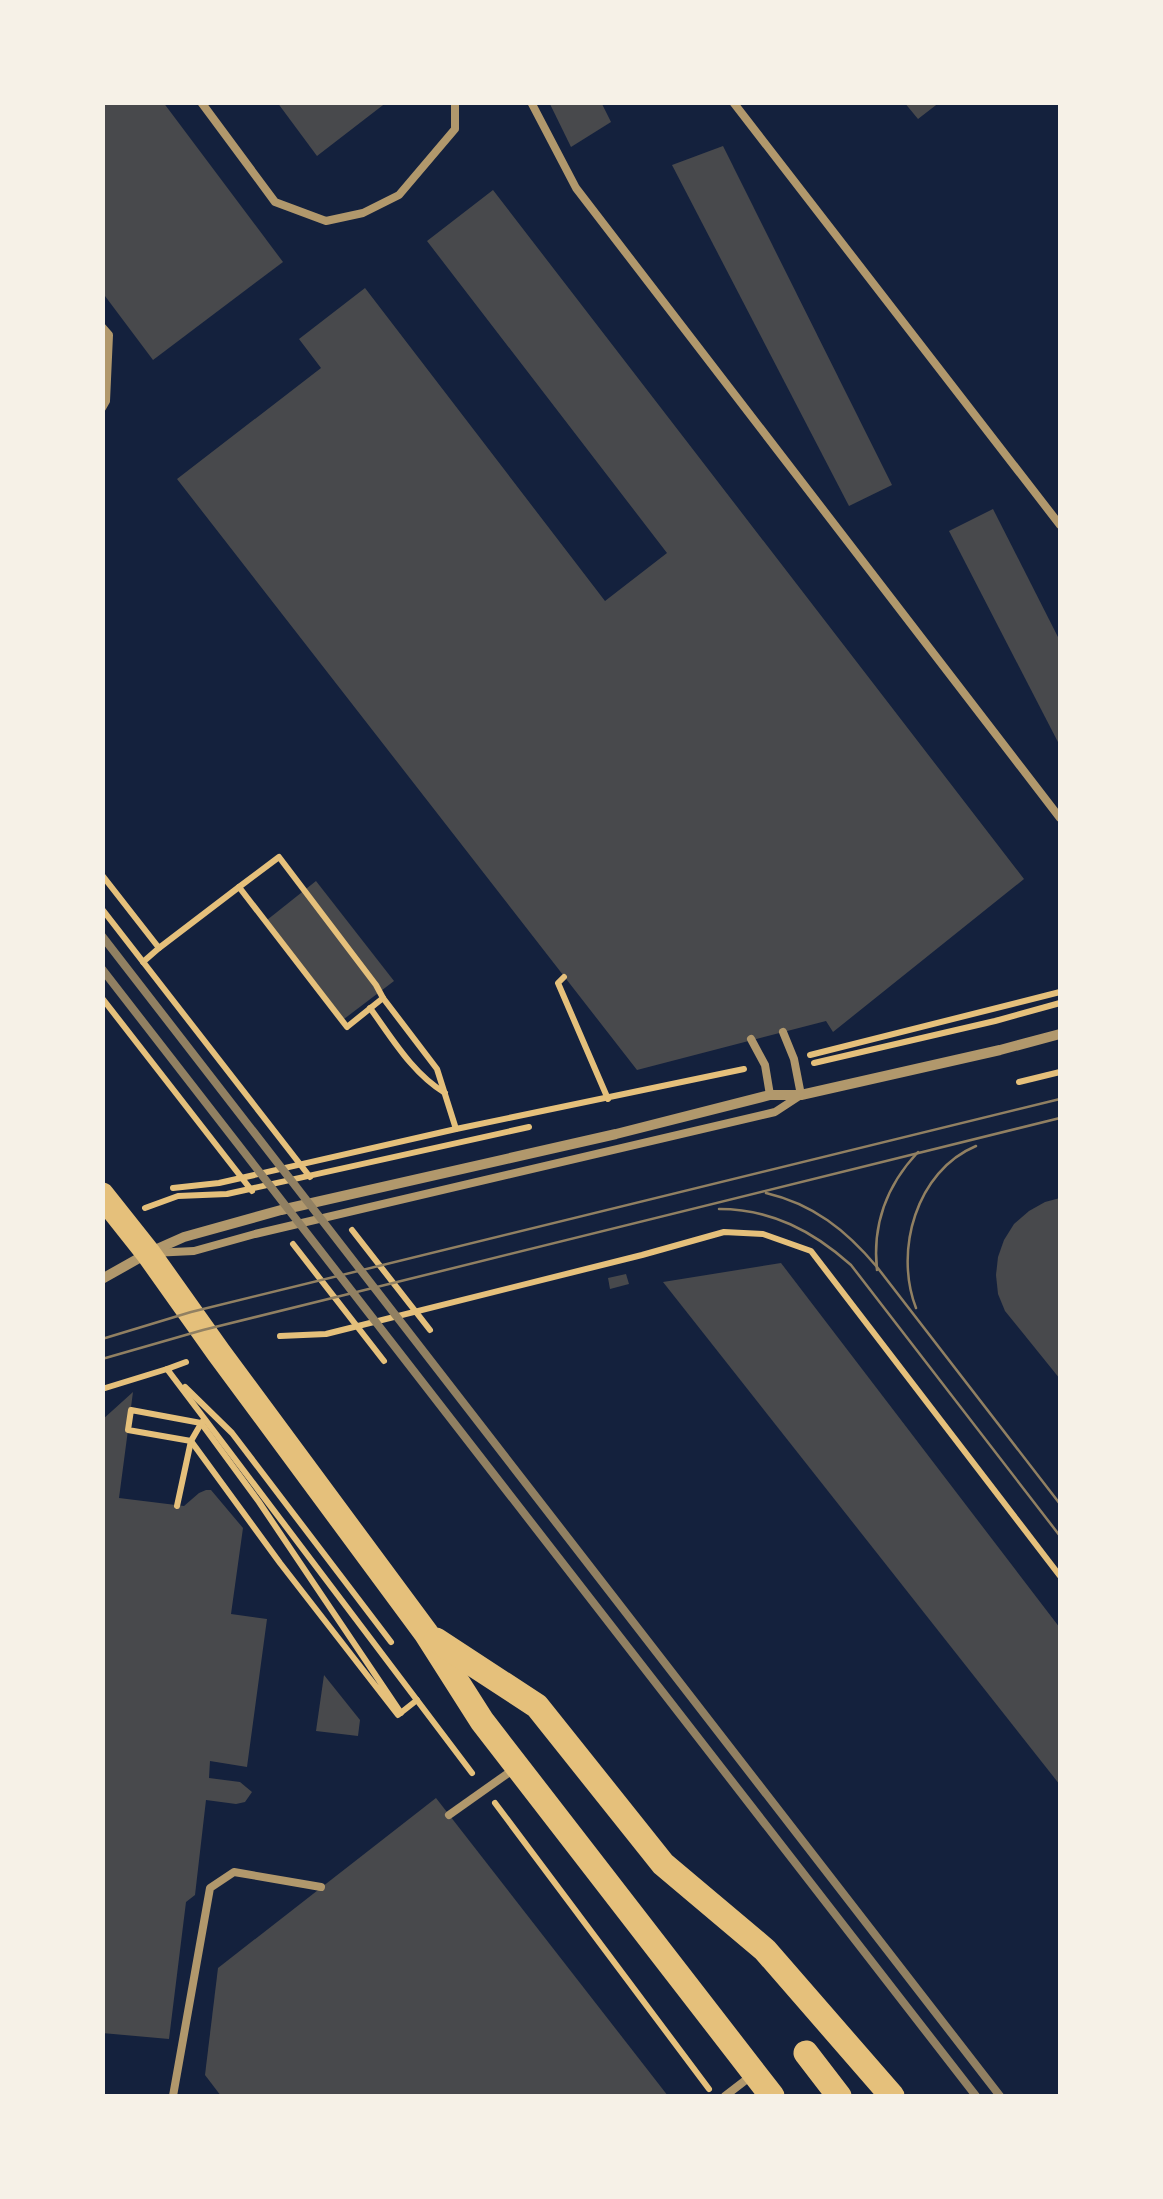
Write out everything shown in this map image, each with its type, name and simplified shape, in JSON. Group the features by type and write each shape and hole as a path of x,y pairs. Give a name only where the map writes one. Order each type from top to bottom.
{"main road":[{"path":"102,1195 426,1633 482,1721 772,2096"},
{"path":"426,1633 537,1706 663,1864 765,1950 885,2089"},
{"path":"806,2053 840,2096"}],"street":[{"path":"102,1279 184,1237 281,1210 770,1096 800,1095 1060,1034"}],"lane":[{"path":"201,102 276,202 326,221 363,212 399,195 455,129 455,102"},
{"path":"531,102 576,188 1060,818"},
{"path":"733,102 1060,525"},
{"path":"102,327 109,335 106,401 102,408"},
{"path":"148,1253 194,1251 776,1112 800,1095 784,1032"},
{"path":"751,1040 765,1065 770,1096"},
{"path":"449,1814 518,1766"},
{"path":"173,2096 210,1888 234,1872 321,1888"},
{"path":"724,2096 754,2073"}],"path":[{"path":"143,962 279,857 353,963 376,985 436,1069 456,1129"},
{"path":"102,875 159,948"},
{"path":"238,887 347,1027 383,998"},
{"path":"102,909 313,1180"},
{"path":"564,977 558,984 608,1099"},
{"path":"794,1063 1060,992"},
{"path":"102,998 255,1195"},
{"path":"794,1063 995,1021 1060,1003"},
{"path":"370,1008 417,1071 446,1093"},
{"path":"173,1188 219,1183 765,1065"},
{"path":"1018,1082 1060,1072"},
{"path":"120,1217 178,1196 227,1194 535,1126"},
{"path":"348,1225 430,1330"},
{"path":"280,1336 326,1334 724,1232 764,1234 811,1251 1060,1576"},
{"path":"290,1240 384,1361"},
{"path":"102,1390 186,1362"},
{"path":"167,1369 401,1712"},
{"path":"417,1700 398,1715 191,1440 128,1430 131,1410 203,1421 417,1700 716,2096"},
{"path":"177,1506 191,1440 203,1421"}],"building":[{"path":"102,102 163,102 283,262 153,360 102,292"},
{"path":"277,102 387,102 317,156"},
{"path":"549,102 601,102 611,122 571,147"},
{"path":"904,102 940,102 918,119"},
{"path":"723,146 892,485 849,506 672,165"},
{"path":"493,190 1024,879 833,1032 826,1021 637,1070 177,479 321,368 299,339 365,288 605,601 667,553 427,241"},
{"path":"993,509 1060,641 1060,746 949,531"},
{"path":"316,881 394,981 344,1019 267,920"},
{"path":"1060,1198 1060,1379 1005,1311 996,1275 1004,1240 1014,1224 1029,1211"},
{"path":"781,1263 1060,1628 1060,1785 663,1282"},
{"path":"626,1274 629,1284 610,1289 608,1278"},
{"path":"133,1392 119,1498 184,1506 199,1493 211,1490 243,1528 231,1614 267,1619 247,1767 210,1761 209,1778 240,1782 252,1792 245,1802 236,1804 206,1800 195,1895 186,1902 169,2039 102,2033 102,1420"},
{"path":"324,1675 360,1720 358,1736 316,1731"},
{"path":"436,1798 668,2096 221,2096 205,2075 218,1968"}],"tram line":[{"path":"102,1339 191,1312 1060,1099"},
{"path":"102,1359 203,1330 1060,1118"},
{"path":"916,1308 908,1262 915,1215 938,1174 976,1146"},
{"path":"877,1270 877,1237 884,1206 897,1178 918,1152"},
{"path":"766,1193 814,1211 865,1254 1060,1504"},
{"path":"719,1209 756,1213 790,1224 851,1265 1060,1536"}],"railway":[{"path":"102,936 1000,2096"},
{"path":"102,969 976,2096"}]}
